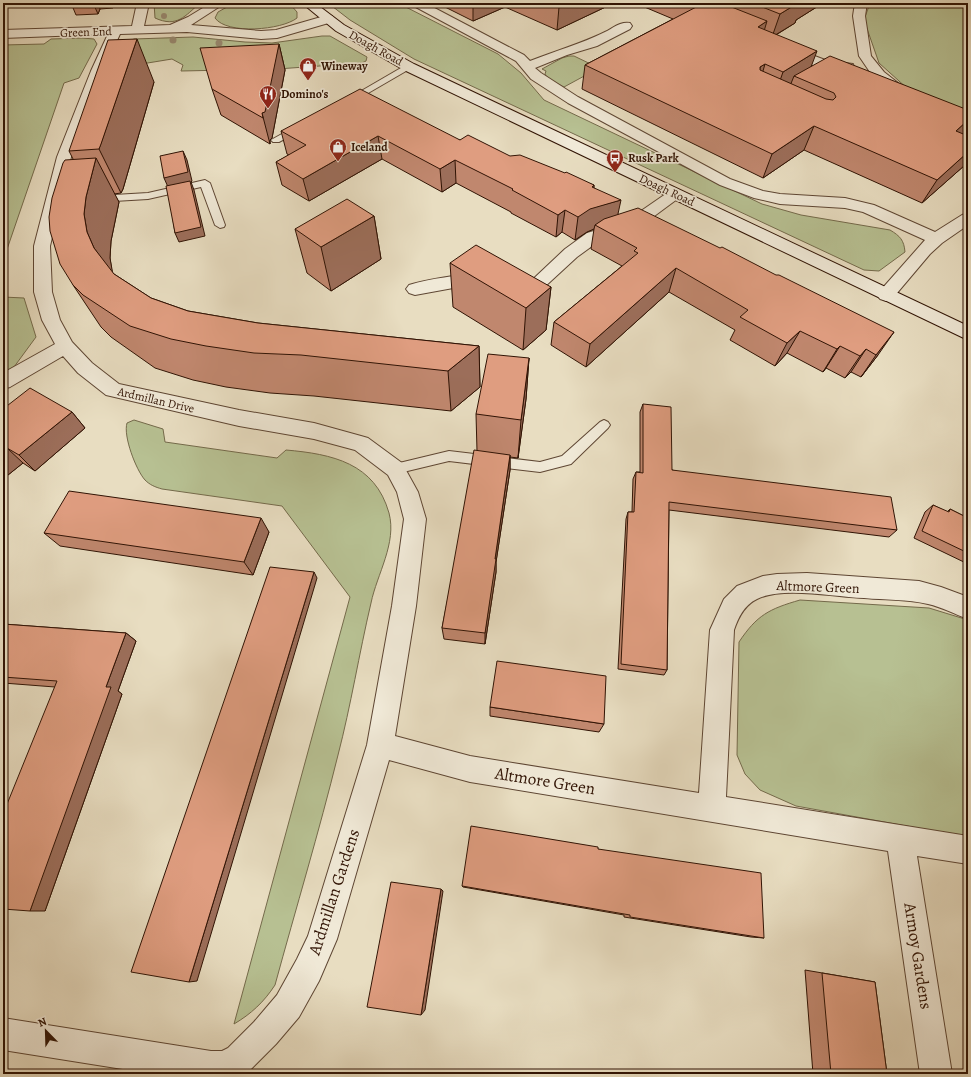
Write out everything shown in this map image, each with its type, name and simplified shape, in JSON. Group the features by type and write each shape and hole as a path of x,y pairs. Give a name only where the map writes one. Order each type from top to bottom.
{"street":[{"path":"137,30 141,18 143,3"},
{"name":"Green End","path":"168,28 186,24 219,3"},
{"name":"Doagh Road","path":"308,3 328,19 357,38 409,67 968,334"},
{"path":"416,3 520,58 528,66 530,72 573,100 725,182 759,195 780,199 845,203 868,208 936,239"},
{"path":"861,3 859,16 865,56 878,75 900,92 912,98"},
{"path":"208,10 205,17 207,23 217,31"},
{"name":"Green End","path":"3,34 168,28 261,35 277,34 328,19"},
{"path":"528,66 563,52 593,43 626,26"},
{"name":"Ardmillan Drive","path":"116,30 97,71 64,157 59,201 42,246 43,292 51,320 65,346 85,368 113,390 240,418 314,431 361,444 395,469"},
{"path":"774,45 823,68 871,66"},
{"path":"415,289 477,278 504,281 533,288 571,253 593,237 622,228 647,214 675,194"},
{"path":"886,295 924,250 936,239 968,218"},
{"path":"3,382 65,346"},
{"name":"Ardmillan Gardens","path":"3,1034 211,1067 243,1067 265,1032 288,1006 308,970 322,939 380,745 404,606 415,519 407,492 395,469"},
{"name":"Altmore Green","path":"712,808 722,630 727,613 737,601 751,590 773,584 803,584 912,591 936,595 968,608"},
{"name":"Altmore Green","path":"380,745 470,768 968,850"},
{"name":"Armoy Gardens","path":"900,839 936,1074"}],"lane":[{"path":"337,107 409,67"},
{"path":"276,140 303,126"},
{"path":"88,200 148,196 205,183 220,225"},
{"path":"395,469 449,456 540,467 566,460 604,425"}],"green space":[{"path":"154,3 200,3 185,16 169,22 155,18"},
{"path":"234,3 289,3 297,12 297,18 290,22 268,28 242,29 221,23 215,18 218,12"},
{"path":"328,3 398,3 498,54 521,73 544,100 762,204 801,215 890,230 901,239 904,244 905,252 879,271 864,270 414,59 350,20"},
{"path":"870,3 968,3 968,122 909,90 879,63 864,20"},
{"path":"330,36 367,57 366,61 362,63 277,69 181,71 183,65 172,59 111,69 124,44 134,39 193,37 272,43"},
{"path":"51,39 94,39 97,44 79,78 64,83 3,261 3,45 44,44"},
{"path":"574,56 599,68 564,87 548,79 545,74 546,71 542,69 562,58"},
{"path":"3,297 24,298 36,337 14,367 3,374"},
{"path":"134,420 163,429 165,442 277,458 286,450 320,454 350,464 362,472 373,483 382,496 389,513 391,524 388,547 371,603 343,736 331,784 275,985 257,1007 234,1024 350,597 282,506 162,489 147,482 141,475 134,461 127,436 127,423"},
{"path":"800,600 929,608 968,620 968,836 796,806 760,790 745,774 737,755 739,642 752,625 765,614"}],"building":[{"path":"550,3 568,3 559,7"},
{"path":"696,3 726,3 729,6 767,21 758,27 817,51 783,72 765,64 760,67 760,70 826,99 833,100 836,97 834,93 794,76 830,56 968,110 968,120 956,131 968,136 968,152 937,180 814,126 772,154 585,65 700,5"},
{"path":"752,3 798,3 780,14"},
{"path":"137,39 99,149 69,151 108,40"},
{"path":"279,44 265,112 262,113 263,118 212,89 200,48"},
{"path":"360,89 460,140 468,135 510,156 520,155 565,173 566,172 594,185 592,187 621,200 590,209 578,217 565,210 558,215 512,190 513,189 455,160 440,169 378,136 303,179 276,162 306,145 281,131"},
{"path":"183,151 188,172 164,178 160,156"},
{"path":"96,158 86,197 84,214 87,232 94,248 114,274 151,298 188,311 258,323 479,346 448,371 301,355 254,353 171,339 130,326 83,295 73,285 60,264 50,231 49,217 52,198 63,163 65,160"},
{"path":"190,181 201,227 175,233 166,186"},
{"path":"347,199 374,216 321,247 295,229"},
{"path":"638,208 720,248 722,247 894,332 876,355 866,349 860,356 840,346 837,349 800,331 787,343 740,317 748,310 676,268 590,344 554,322 638,253 634,251 637,248 595,225 604,219"},
{"path":"476,245 551,287 526,308 450,263"},
{"path":"488,354 529,358 521,420 476,414"},
{"path":"30,388 72,412 19,455 7,448 3,451 3,409"},
{"path":"643,404 671,407 672,470 891,497 897,530 669,502 667,670 621,664 628,512 634,512 636,472 643,473"},
{"path":"474,450 510,455 485,633 442,628"},
{"path":"69,491 261,518 244,562 44,533"},
{"path":"933,505 949,512 950,509 968,518 968,553 922,531"},
{"path":"270,567 314,572 189,982 131,972"},
{"path":"3,624 126,633 106,687 111,687 30,911 3,909 3,814 57,681 3,677"},
{"path":"497,661 606,676 604,724 490,707"},
{"path":"471,826 598,847 598,849 761,873 764,938 630,917 630,915 462,886"},
{"path":"391,882 441,889 421,1015 367,1007"},
{"path":"822,973 875,982 887,1074 831,1074"}],"place":[{"name":"Wineway","path":"308,81"},
{"name":"Domino's","path":"268,109"},
{"name":"Iceland","path":"338,162"},
{"name":"Rusk Park","path":"615,173"}]}
